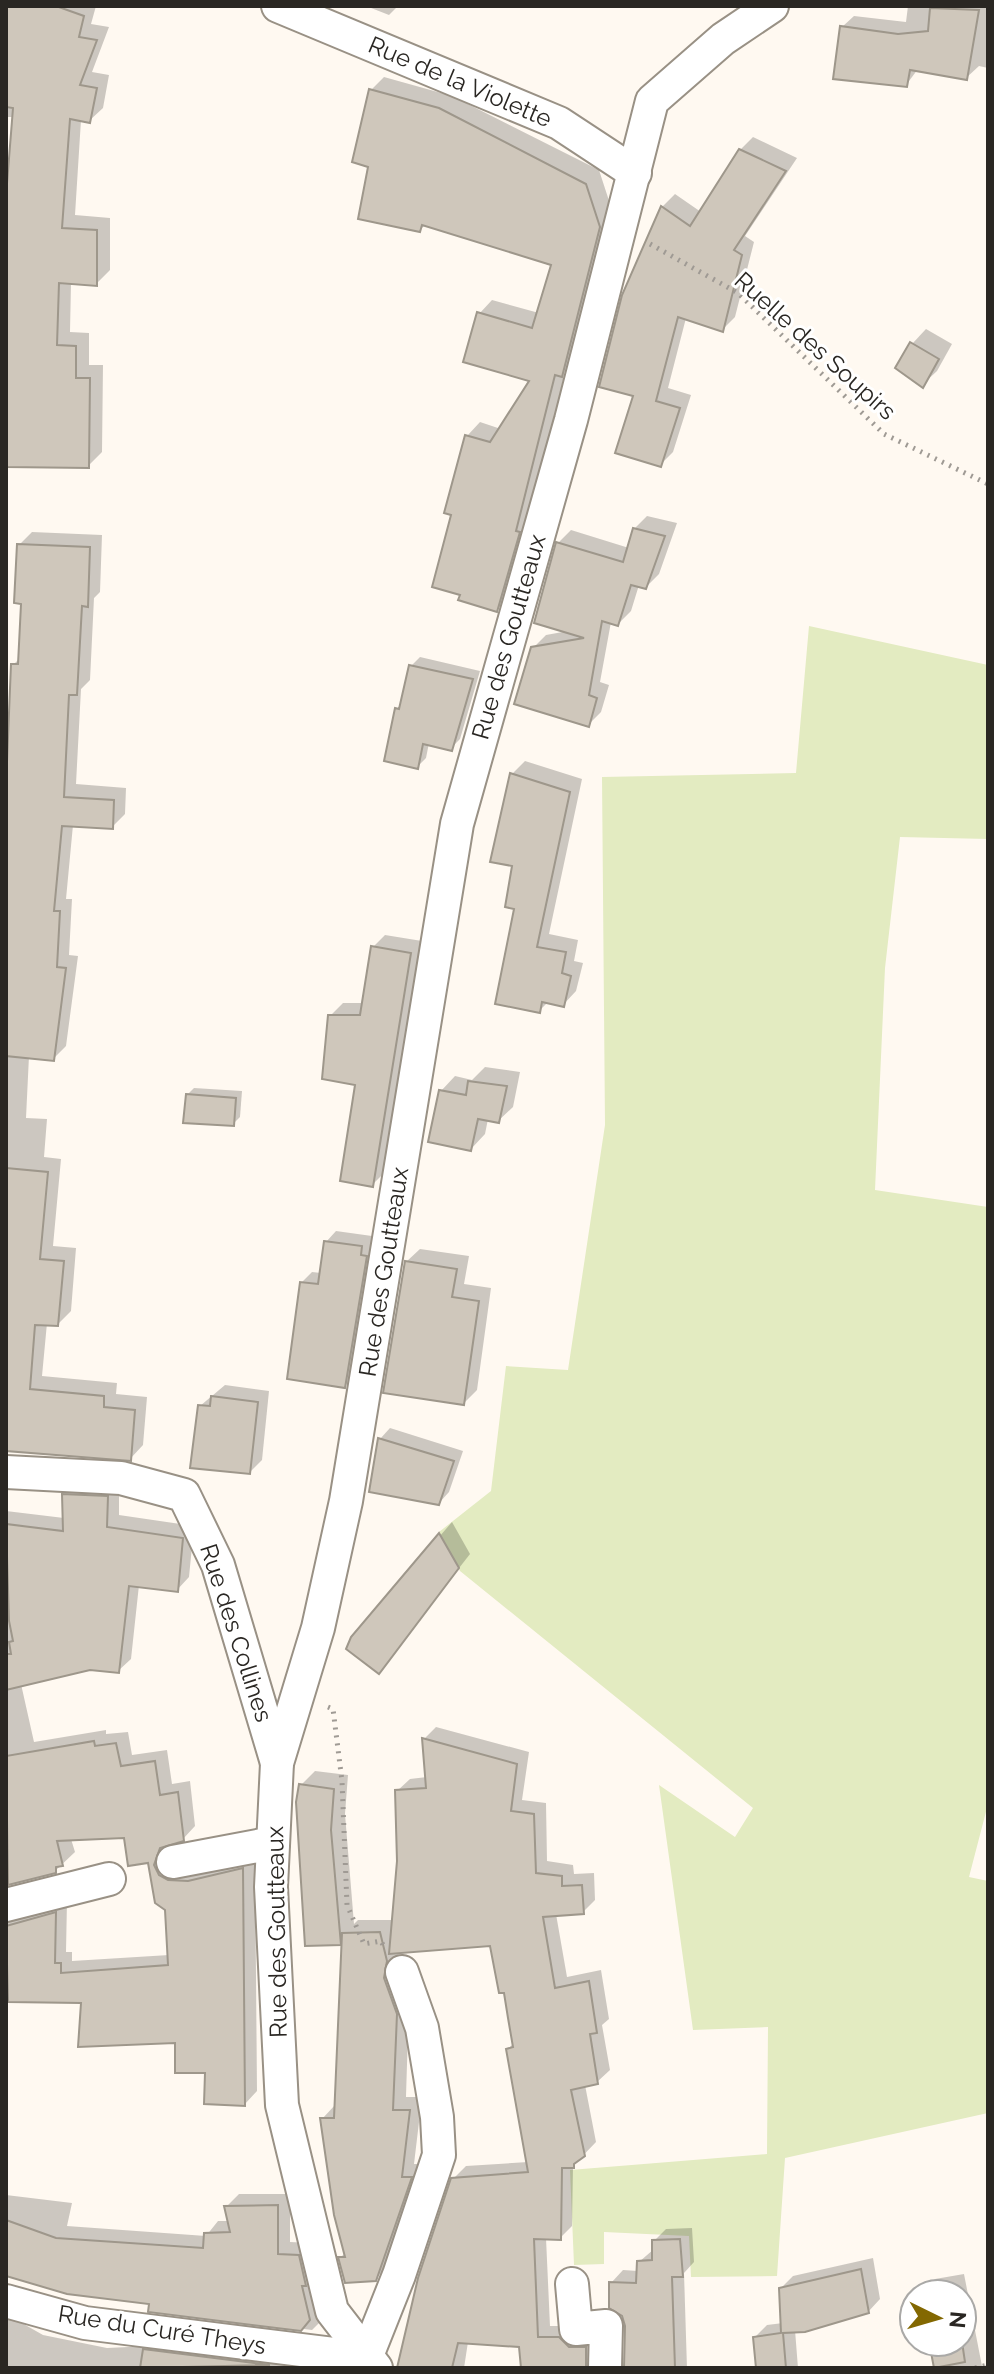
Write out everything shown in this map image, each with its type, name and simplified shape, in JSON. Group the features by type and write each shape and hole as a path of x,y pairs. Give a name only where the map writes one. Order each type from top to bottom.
{"street":[{"name":"Rue de la Violette","path":"278,6 559,123 635,173"},
{"name":"Rue des Goutteaux","path":"371,2363 332,2311 282,2105 271,1887 277,1763 318,1628 346,1501 457,824 622,228 652,101 723,39 772,6"},
{"name":"Rue des Collines","path":"6,1472 121,1478 184,1495 218,1565 277,1763"},
{"path":"173,1862 273,1843"},
{"path":"6,1905 109,1879"},
{"path":"371,2363 439,2155 437,2117 422,2028 402,1972"},
{"path":"572,2284 576,2329 606,2326 605,2368"},
{"name":"Rue du Curé Theys","path":"6,2301 85,2323 371,2363"}],"path":[{"name":"Ruelle des Soupirs","path":"622,228 738,293 884,434 988,484"},
{"path":"297,1697 333,1709 342,1781 347,1905 364,1944 381,1941 402,1972"},
{"path":"975,2368 988,2365"}],"green space":[{"path":"809,626 988,665 988,839 900,837 885,968 875,1190 988,1207 988,1804 969,1877 988,1881 988,2113 785,2158 777,2276 691,2277 689,2236 604,2232 604,2264 574,2265 570,2170 767,2154 768,2027 693,2030 659,1785 735,1837 753,1808 460,1571 439,1532 491,1491 506,1366 568,1370 605,1125 602,777 796,773"}],"building":[{"path":"6,6 56,6 84,16 79,37 97,40 80,85 97,88 90,123 70,119 62,228 97,230 97,286 59,283 57,345 76,346 76,378 90,378 89,468 6,467 6,196 13,108 6,107"},
{"path":"930,8 979,10 967,80 910,70 907,87 833,79 840,26 898,34 928,31"},
{"path":"369,89 439,108 586,184 600,227 562,377 555,375 516,531 520,532 497,612 458,600 460,595 432,587 451,515 444,513 465,435 490,442 529,381 463,362 477,312 532,328 551,265 422,225 420,232 358,219 368,167 352,162"},
{"path":"739,149 786,171 734,250 742,255 723,332 678,317 656,401 680,408 661,467 615,453 633,396 599,387 622,295 661,206 690,226"},
{"path":"910,342 939,359 923,388 895,368"},
{"path":"633,528 665,536 646,589 631,585 618,626 602,621 589,695 597,698 589,727 514,704 531,647 584,638 534,623 556,542 623,562"},
{"path":"17,544 90,547 88,607 82,606 77,695 69,695 64,797 114,800 113,829 62,826 54,911 60,911 57,967 66,968 54,1061 6,1056 6,786 11,664 18,664 21,604 14,603"},
{"path":"409,665 473,679 452,751 423,744 418,769 384,761 395,708 399,709"},
{"path":"510,773 570,792 537,947 566,952 562,973 571,976 564,1007 542,1002 540,1013 495,1004 514,909 505,907 512,866 490,862"},
{"path":"371,946 411,953 373,1187 340,1181 355,1085 322,1079 328,1015 360,1015"},
{"path":"468,1081 507,1086 499,1123 478,1119 471,1151 428,1142 439,1090 466,1095"},
{"path":"186,1094 236,1098 234,1126 183,1123"},
{"path":"6,1168 48,1172 40,1259 64,1261 58,1326 35,1325 30,1389 104,1396 104,1407 135,1410 131,1461 6,1451"},
{"path":"324,1241 362,1246 361,1255 367,1256 345,1388 287,1379 300,1282 318,1284"},
{"path":"405,1261 457,1269 452,1297 479,1301 464,1405 383,1393"},
{"path":"211,1396 258,1402 250,1474 190,1468 198,1405 210,1406"},
{"path":"378,1438 454,1461 439,1505 369,1492"},
{"path":"62,1494 108,1496 107,1527 183,1538 178,1592 129,1586 119,1673 90,1670 6,1690 6,1654 11,1654 9,1642 13,1641 9,1621 6,1524 63,1531"},
{"path":"439,1533 459,1568 379,1674 346,1649 351,1637"},
{"path":"422,1738 517,1764 511,1811 534,1814 536,1873 562,1876 562,1886 582,1885 584,1914 543,1917 555,1988 589,1981 597,2033 590,2034 598,2084 571,2090 585,2156 574,2164 574,2168 562,2168 561,2240 534,2239 538,2337 559,2337 569,2347 586,2347 586,2368 521,2368 519,2347 458,2343 452,2368 397,2368 418,2278 451,2178 528,2172 506,2049 513,2047 504,1993 499,1993 490,1946 389,1954 397,1861 395,1790 426,1788"},
{"path":"94,1741 95,1746 116,1743 121,1766 155,1761 160,1795 178,1792 184,1841 160,1848 154,1865 159,1875 168,1880 188,1881 243,1868 245,2106 204,2104 205,2073 175,2073 175,2043 78,2047 81,2003 8,2002 6,1926 56,1912 55,1963 61,1963 61,1973 168,1965 165,1910 155,1903 148,1863 128,1866 124,1838 57,1841 63,1866 56,1867 56,1873 8,1885 6,1756"},
{"path":"299,1784 334,1789 331,1830 341,1945 305,1946 296,1802"},
{"path":"380,1932 387,1961 384,1978 397,2014 393,2110 410,2110 402,2177 412,2177 376,2281 345,2283 338,2257 345,2257 334,2215 320,2118 334,2118 342,1933"},
{"path":"278,2205 278,2254 299,2255 306,2286 302,2286 310,2320 301,2331 148,2312 149,2304 67,2294 6,2276 6,2220 56,2238 203,2248 204,2233 230,2232 224,2206"},
{"path":"680,2239 683,2277 672,2277 675,2368 624,2368 625,2326 622,2316 609,2308 609,2282 636,2283 637,2261 652,2260 652,2240"},
{"path":"861,2269 869,2313 805,2332 783,2333 786,2368 756,2368 753,2337 781,2333 779,2288"},
{"path":"143,2349 270,2365 140,2368"},
{"path":"932,2358 964,2358 965,2362 934,2368"}]}
